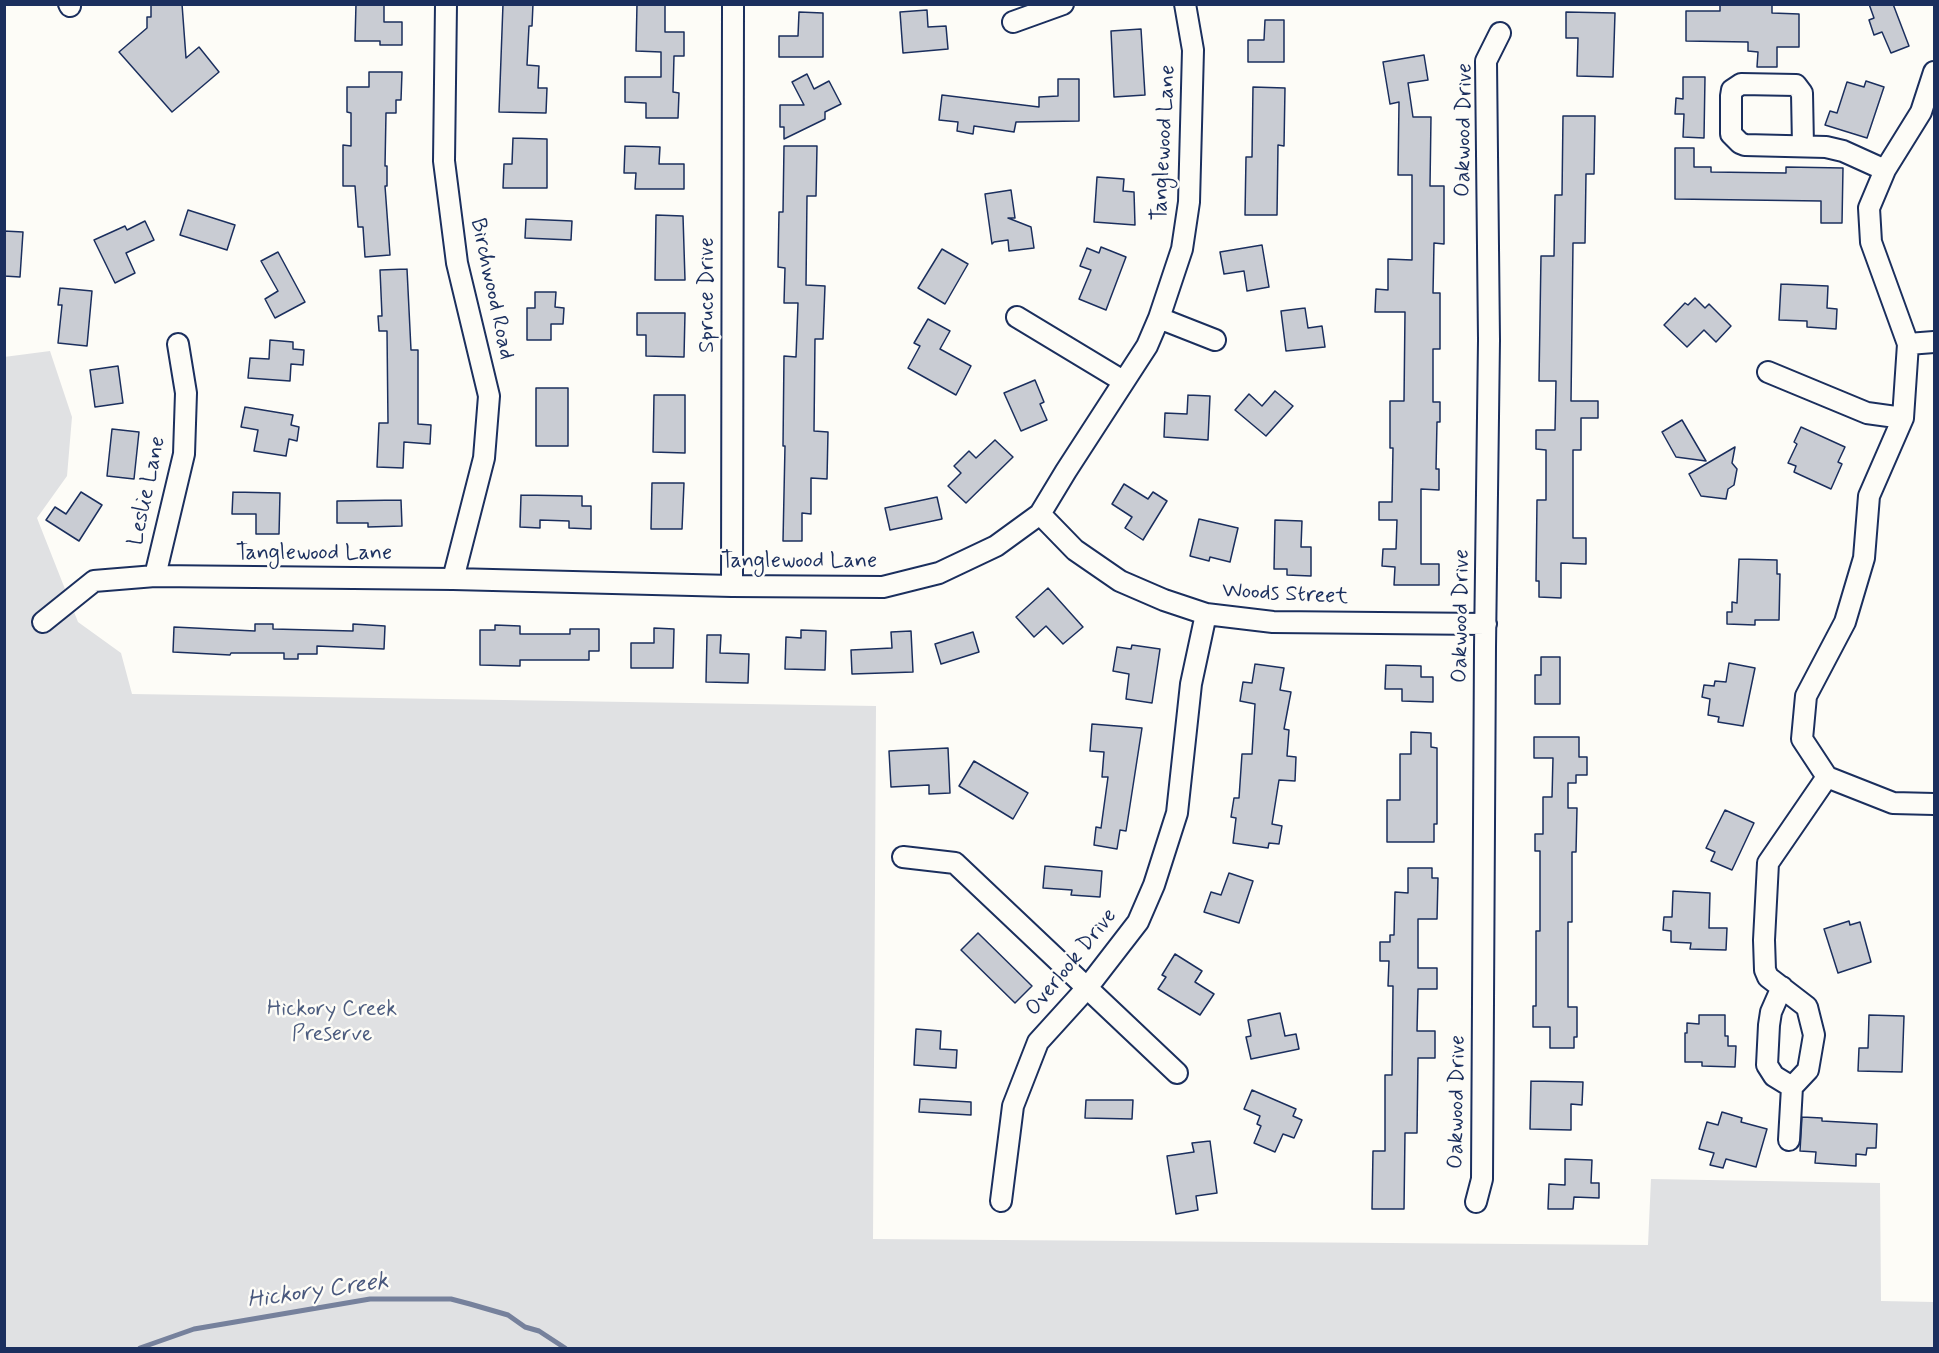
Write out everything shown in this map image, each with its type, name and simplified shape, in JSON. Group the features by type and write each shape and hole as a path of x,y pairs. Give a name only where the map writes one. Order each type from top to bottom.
{"street":[{"name":"Birchwood Road","path":"446,4 444,161 457,263 489,396 484,458 453,579"},
{"name":"Spruce Drive","path":"732,586 733,4"},
{"path":"1013,22 1063,4"},
{"name":"Tanglewood Lane","path":"43,622 94,581 154,576 884,587 939,573 996,546 1040,514 1147,346 1159,318 1182,249 1189,202 1192,50 1185,4"},
{"name":"Oakwood Drive","path":"1476,1202 1482,1179 1490,340 1486,61 1500,33"},
{"path":"1935,72 1921,112 1886,170 1869,208 1871,242 1908,344 1903,418 1869,496 1864,558 1845,622 1806,696 1802,739 1827,777 1893,802 1935,804"},
{"path":"1803,146 1800,89 1791,84 1741,84 1736,86 1731,96 1731,134 1734,139 1745,145 1826,147 1843,151 1886,170"},
{"path":"1017,317 1123,381"},
{"path":"1159,318 1215,340"},
{"path":"1908,344 1935,342"},
{"name":"Leslie Lane","path":"154,576 184,454 186,393 178,344"},
{"path":"1768,372 1867,413 1903,418"},
{"name":"Woods Street","path":"1040,514 1076,550 1120,581 1164,600 1206,614 1273,622 1486,624"},
{"name":"Overlook Drive","path":"1001,1201 1013,1106 1038,1042 1087,988 1138,922 1154,885 1177,813 1191,684 1206,614"},
{"path":"1789,1140 1792,1087 1808,1070 1814,1035 1807,1007 1768,977 1765,970 1764,940 1768,863 1827,777"},
{"path":"903,857 955,863 1177,1073"},
{"path":"1782,987 1771,1012 1767,1065 1774,1076 1792,1087"}],"green space":[{"name":"Hickory Creek Preserve","path":"50,351 72,417 67,476 37,518 78,622 121,653 132,694 876,706 873,1239 1648,1245 1651,1179 1880,1183 1881,1301 1934,1302 1934,1348 5,1348 4,357"}],"building":[{"path":"151,4 182,4 186,58 199,47 219,72 172,112 119,52 147,28 147,17 151,17"},
{"path":"356,4 384,4 384,22 402,22 402,45 380,45 380,41 355,41"},
{"path":"503,4 533,4 532,26 529,26 527,65 539,66 538,88 547,88 546,113 499,112"},
{"path":"637,4 665,4 665,32 684,32 684,56 674,56 673,92 679,93 678,118 646,118 646,103 625,102 625,77 661,77 661,52 636,51"},
{"path":"1720,4 1772,4 1772,13 1799,14 1799,47 1777,47 1777,67 1757,67 1758,52 1748,51 1748,42 1686,41 1686,11 1720,11"},
{"path":"1869,4 1893,4 1909,46 1891,53 1882,32 1874,35 1869,20 1874,18"},
{"path":"927,10 928,27 946,26 948,49 903,53 900,12"},
{"path":"799,12 823,13 823,57 779,57 779,36 798,36"},
{"path":"1566,12 1615,13 1613,77 1577,76 1578,38 1566,38"},
{"path":"1265,20 1284,20 1284,62 1248,62 1248,40 1264,40"},
{"path":"1141,29 1145,95 1114,97 1111,31"},
{"path":"1424,55 1428,80 1408,83 1413,117 1431,117 1430,186 1444,186 1444,244 1434,243 1433,293 1440,293 1440,349 1433,349 1433,402 1440,402 1440,422 1437,422 1436,469 1439,469 1439,490 1421,489 1421,564 1439,564 1439,585 1394,585 1395,567 1382,566 1383,549 1396,549 1397,520 1379,520 1379,502 1392,502 1393,448 1390,448 1390,401 1404,401 1405,312 1375,312 1376,289 1388,290 1388,259 1412,260 1412,175 1398,175 1399,102 1390,104 1383,62"},
{"path":"369,72 402,72 401,100 396,100 396,113 386,113 387,186 385,186 390,255 365,257 363,227 358,227 355,186 343,186 343,145 351,146 351,113 347,112 347,87 369,87"},
{"path":"807,74 814,89 829,81 841,104 825,112 825,119 784,139 784,127 780,127 780,105 804,105 792,82"},
{"path":"1683,77 1705,77 1704,138 1683,137 1684,114 1675,114 1676,98 1683,99"},
{"path":"1058,79 1079,79 1079,121 1016,122 1014,132 974,126 973,134 957,131 958,122 939,120 942,95 1039,107 1039,97 1058,96"},
{"path":"1866,81 1884,87 1867,138 1825,125 1830,111 1837,113 1847,82 1864,87"},
{"path":"1253,87 1285,88 1284,146 1278,145 1277,215 1245,215 1246,157 1252,157"},
{"path":"1563,116 1595,116 1594,174 1586,174 1585,243 1573,243 1571,401 1598,401 1598,418 1581,418 1581,450 1573,450 1573,538 1586,538 1586,564 1561,563 1561,598 1539,597 1539,581 1536,581 1537,500 1546,500 1546,450 1536,449 1536,430 1555,430 1556,381 1539,381 1541,256 1554,256 1555,195 1562,195"},
{"path":"513,138 547,139 547,188 503,188 504,164 512,164"},
{"path":"625,146 660,147 659,164 684,164 684,189 635,189 636,173 624,173"},
{"path":"784,146 817,146 816,196 807,196 806,285 825,286 823,339 815,339 814,431 828,432 827,479 811,478 811,514 802,513 802,541 783,541 784,356 796,357 798,303 784,303 785,268 778,267 779,212 783,212"},
{"path":"1675,148 1694,148 1694,167 1711,167 1711,172 1786,173 1786,167 1843,168 1842,223 1821,223 1821,201 1675,199"},
{"path":"1097,177 1124,179 1123,191 1134,192 1135,225 1094,222"},
{"path":"1011,190 1015,218 1008,218 1031,227 1034,248 1009,251 1008,240 992,244 985,194"},
{"path":"188,210 235,225 227,250 180,235"},
{"path":"656,215 683,216 685,280 655,280"},
{"path":"526,219 572,221 571,240 525,238"},
{"path":"145,221 154,240 126,253 135,273 115,283 94,240 125,226 127,230"},
{"path":"4,231 23,232 20,277 4,276"},
{"path":"1262,245 1269,287 1247,291 1244,271 1224,274 1220,252"},
{"path":"1101,247 1126,257 1106,310 1079,299 1091,270 1080,266 1087,248 1099,253"},
{"path":"942,249 968,264 945,304 918,288"},
{"path":"278,252 305,302 275,318 265,299 278,291 261,261"},
{"path":"407,269 411,350 418,350 418,424 431,425 430,444 404,442 403,468 377,467 379,423 388,423 387,331 379,331 378,316 382,316 380,270"},
{"path":"1781,284 1828,286 1827,308 1837,309 1836,329 1807,327 1807,321 1779,320"},
{"path":"60,288 92,291 87,346 58,343 62,305 58,305"},
{"path":"535,292 556,292 555,307 564,308 563,324 551,324 551,340 527,340 527,308 535,308"},
{"path":"1695,298 1705,308 1709,304 1731,326 1716,342 1704,330 1687,347 1664,325 1685,303 1688,305"},
{"path":"1305,308 1308,328 1322,326 1325,347 1286,351 1281,311"},
{"path":"637,313 685,313 684,357 646,356 646,335 637,335"},
{"path":"928,319 950,331 940,349 971,366 956,395 908,368 920,346 914,343"},
{"path":"270,340 293,342 293,349 304,350 303,365 291,364 290,381 248,378 250,358 269,359"},
{"path":"118,366 123,403 95,407 90,370"},
{"path":"1035,380 1044,402 1040,404 1047,420 1021,431 1004,393"},
{"path":"536,388 568,388 568,446 536,446"},
{"path":"1275,391 1293,406 1266,436 1235,410 1249,394 1262,406"},
{"path":"654,395 685,395 685,453 653,452"},
{"path":"1188,395 1210,396 1208,440 1164,437 1165,413 1187,414"},
{"path":"245,407 293,415 291,425 299,427 297,441 289,439 286,456 254,451 258,430 241,427"},
{"path":"1682,420 1706,461 1676,457 1662,432"},
{"path":"1801,427 1845,447 1838,462 1842,464 1831,489 1794,472 1796,466 1788,463 1797,444 1794,442"},
{"path":"112,429 139,432 134,479 107,476"},
{"path":"995,440 1013,457 966,503 948,486 961,473 954,466 969,451 976,458"},
{"path":"1735,447 1732,463 1737,469 1734,485 1728,489 1726,499 1701,496 1689,474"},
{"path":"652,483 684,483 682,529 651,529"},
{"path":"1124,484 1148,499 1153,492 1167,501 1143,540 1125,528 1132,517 1112,504"},
{"path":"81,492 102,505 79,541 46,520 55,507 66,514"},
{"path":"233,492 280,493 279,534 256,534 256,514 232,514"},
{"path":"521,495 582,496 582,506 591,506 591,529 569,528 569,521 540,520 540,528 520,527"},
{"path":"937,497 942,519 890,530 885,508"},
{"path":"401,500 402,526 368,527 368,523 337,523 337,501"},
{"path":"1199,519 1238,528 1230,562 1210,557 1209,561 1190,556"},
{"path":"1275,520 1302,521 1301,547 1311,547 1311,576 1287,575 1287,569 1274,569"},
{"path":"1739,559 1777,560 1777,574 1780,574 1779,620 1755,620 1755,625 1727,624 1727,612 1732,612 1732,602 1737,603"},
{"path":"1048,588 1083,627 1063,644 1046,626 1034,637 1016,617"},
{"path":"255,624 273,624 273,629 353,631 353,624 385,626 384,649 317,646 317,654 298,654 298,659 284,659 284,653 231,653 230,655 173,652 174,627 255,631"},
{"path":"495,625 520,626 520,634 570,634 570,629 599,629 599,651 589,651 589,660 520,660 520,666 480,665 480,630 495,630"},
{"path":"654,628 674,629 673,668 631,668 631,643 654,643"},
{"path":"801,630 826,631 825,670 785,669 786,637 801,638"},
{"path":"911,631 913,672 852,674 851,650 892,648 891,632"},
{"path":"973,632 979,652 941,664 935,644"},
{"path":"707,635 721,635 720,653 749,654 748,683 706,682"},
{"path":"1132,645 1160,649 1152,703 1126,699 1129,674 1113,671 1117,647 1131,649"},
{"path":"1541,657 1560,657 1560,704 1535,704 1535,675 1541,675"},
{"path":"1729,663 1755,668 1743,726 1718,722 1719,717 1708,715 1710,699 1702,697 1704,685 1714,686 1715,681 1726,682"},
{"path":"1255,664 1284,668 1280,690 1291,692 1284,729 1289,730 1287,756 1296,757 1295,781 1279,780 1272,824 1282,826 1279,844 1269,843 1268,848 1233,843 1236,818 1231,817 1234,798 1239,798 1242,754 1252,754 1255,704 1240,701 1243,682 1252,683"},
{"path":"1386,665 1421,666 1421,677 1433,677 1433,702 1402,701 1402,689 1385,689"},
{"path":"1092,724 1142,728 1126,831 1120,830 1117,849 1094,845 1096,827 1101,828 1108,777 1102,777 1104,752 1090,751"},
{"path":"1411,732 1431,733 1431,747 1437,748 1437,824 1434,824 1434,842 1387,842 1387,800 1400,800 1400,754 1411,754"},
{"path":"1534,737 1579,737 1579,757 1587,757 1587,775 1576,775 1576,783 1568,783 1568,808 1577,808 1576,852 1572,852 1572,922 1568,922 1568,1007 1577,1007 1577,1037 1574,1037 1574,1048 1550,1048 1550,1027 1533,1027 1533,1006 1536,1006 1536,931 1540,931 1540,851 1535,851 1535,834 1543,834 1543,797 1552,797 1553,758 1534,758"},
{"path":"948,748 950,793 929,794 929,785 891,787 889,751"},
{"path":"974,761 1028,793 1013,819 959,786"},
{"path":"1725,810 1754,823 1732,870 1711,861 1715,852 1706,848"},
{"path":"1045,866 1102,871 1100,897 1071,895 1072,890 1043,888"},
{"path":"1408,868 1432,868 1432,878 1438,878 1437,919 1418,919 1418,968 1437,968 1437,989 1418,989 1417,1031 1435,1031 1435,1058 1418,1058 1417,1133 1405,1133 1404,1209 1372,1209 1373,1151 1385,1151 1385,1075 1392,1075 1393,986 1388,986 1389,961 1380,961 1380,942 1390,942 1390,935 1394,935 1395,892 1408,893"},
{"path":"1229,873 1253,881 1239,923 1204,912 1211,892 1221,895"},
{"path":"1673,891 1710,893 1709,928 1727,928 1726,950 1690,949 1691,943 1671,942 1671,931 1663,930 1664,917 1672,917"},
{"path":"1849,921 1850,925 1860,922 1871,962 1838,973 1824,929"},
{"path":"978,933 1032,986 1015,1003 961,950"},
{"path":"1175,954 1202,971 1195,982 1214,994 1200,1015 1158,989 1166,977 1162,975"},
{"path":"1280,1013 1285,1036 1296,1034 1299,1049 1251,1059 1246,1037 1251,1036 1248,1020"},
{"path":"1699,1015 1725,1015 1725,1036 1728,1036 1728,1046 1736,1046 1735,1067 1702,1066 1702,1062 1685,1062 1687,1023 1699,1024"},
{"path":"1869,1015 1904,1016 1902,1072 1858,1071 1859,1048 1868,1048"},
{"path":"916,1029 941,1031 940,1049 957,1050 956,1068 914,1065"},
{"path":"1531,1081 1583,1082 1582,1105 1571,1104 1571,1130 1530,1129"},
{"path":"1252,1090 1296,1109 1293,1116 1302,1120 1294,1138 1283,1134 1275,1152 1254,1143 1261,1126 1257,1124 1260,1116 1244,1109"},
{"path":"920,1099 971,1102 971,1115 919,1112"},
{"path":"1086,1100 1133,1100 1132,1119 1085,1118"},
{"path":"1722,1112 1742,1118 1741,1122 1767,1129 1756,1167 1726,1159 1723,1168 1710,1165 1714,1153 1699,1149 1707,1122 1718,1125"},
{"path":"1802,1117 1822,1118 1822,1121 1877,1124 1876,1148 1867,1148 1866,1155 1856,1154 1856,1166 1815,1163 1816,1152 1800,1151"},
{"path":"1210,1141 1217,1193 1196,1196 1198,1210 1176,1214 1167,1156 1194,1152 1192,1143"},
{"path":"1565,1159 1592,1160 1591,1183 1599,1183 1599,1198 1574,1197 1573,1209 1548,1209 1549,1184 1565,1185"}],"waterway":[{"name":"Hickory Creek","path":"140,1348 194,1329 370,1299 451,1299 508,1315 525,1327 539,1331 565,1348"}]}
